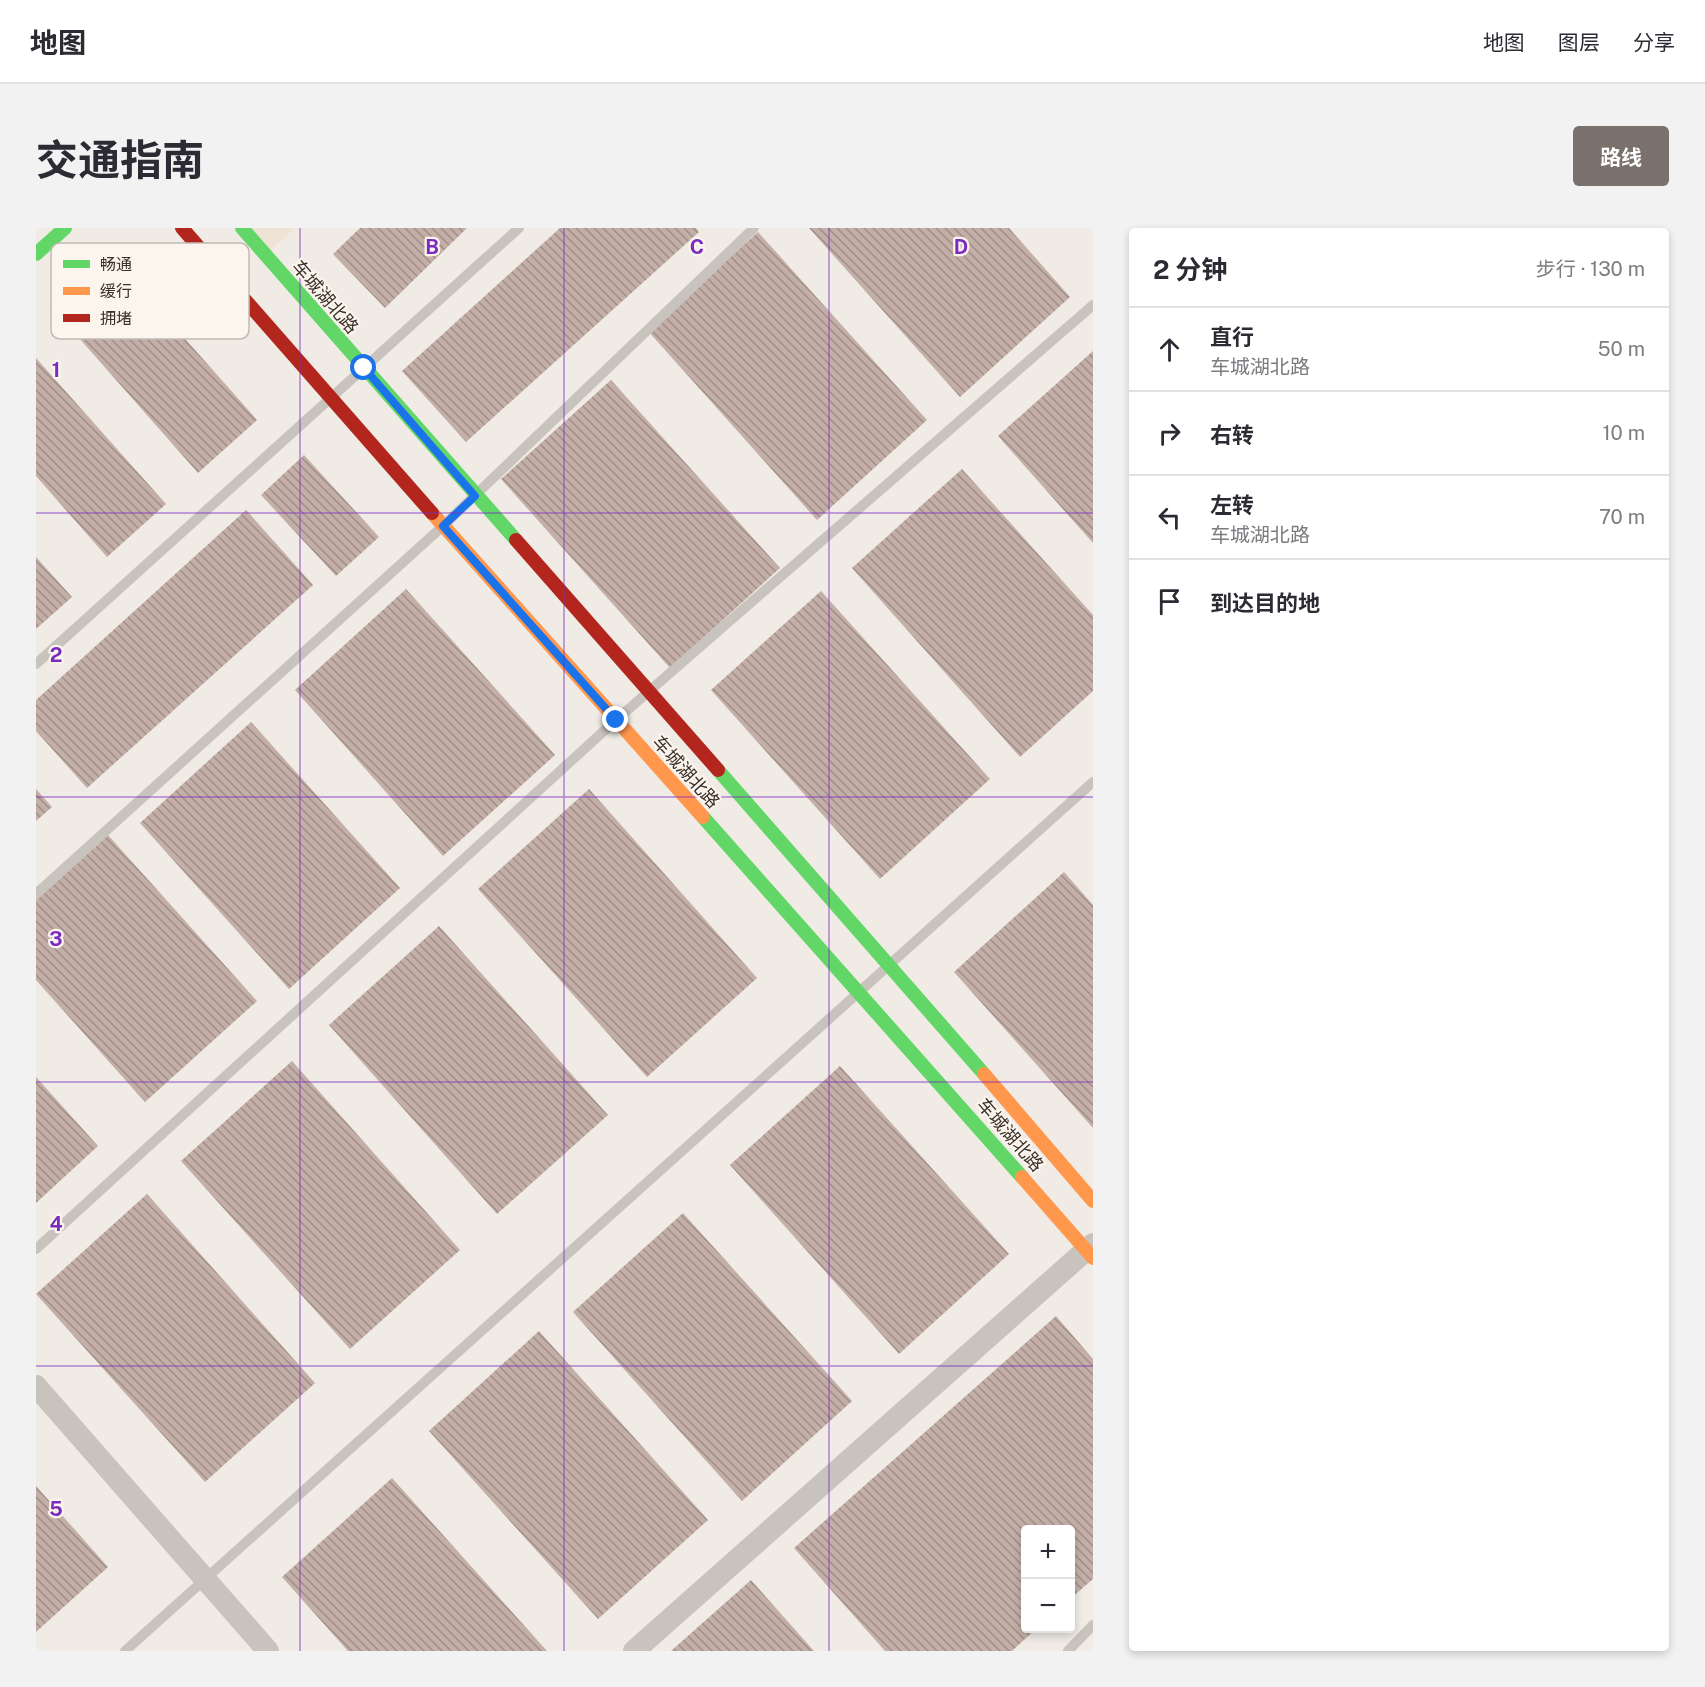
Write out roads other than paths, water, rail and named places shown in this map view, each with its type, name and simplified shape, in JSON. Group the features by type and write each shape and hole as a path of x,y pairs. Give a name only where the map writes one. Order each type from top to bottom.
{"main road":[{"path":"36,254 65,228"},
{"name":"车城湖北路","path":"183,228 196,243"},
{"name":"车城湖北路","path":"242,228 475,496 890,965 1093,1201"},
{"name":"车城湖北路","path":"249,304 443,526 1091,1251"}],"street":[{"path":"634,1651 1091,1251"},
{"path":"36,1386 267,1651"}],"lane":[{"path":"36,664 519,228"},
{"path":"36,894 443,526 754,228"},
{"path":"36,1249 616,720 1093,306"},
{"path":"125,1651 1093,783"},
{"path":"1068,1651 1093,1625"}]}
